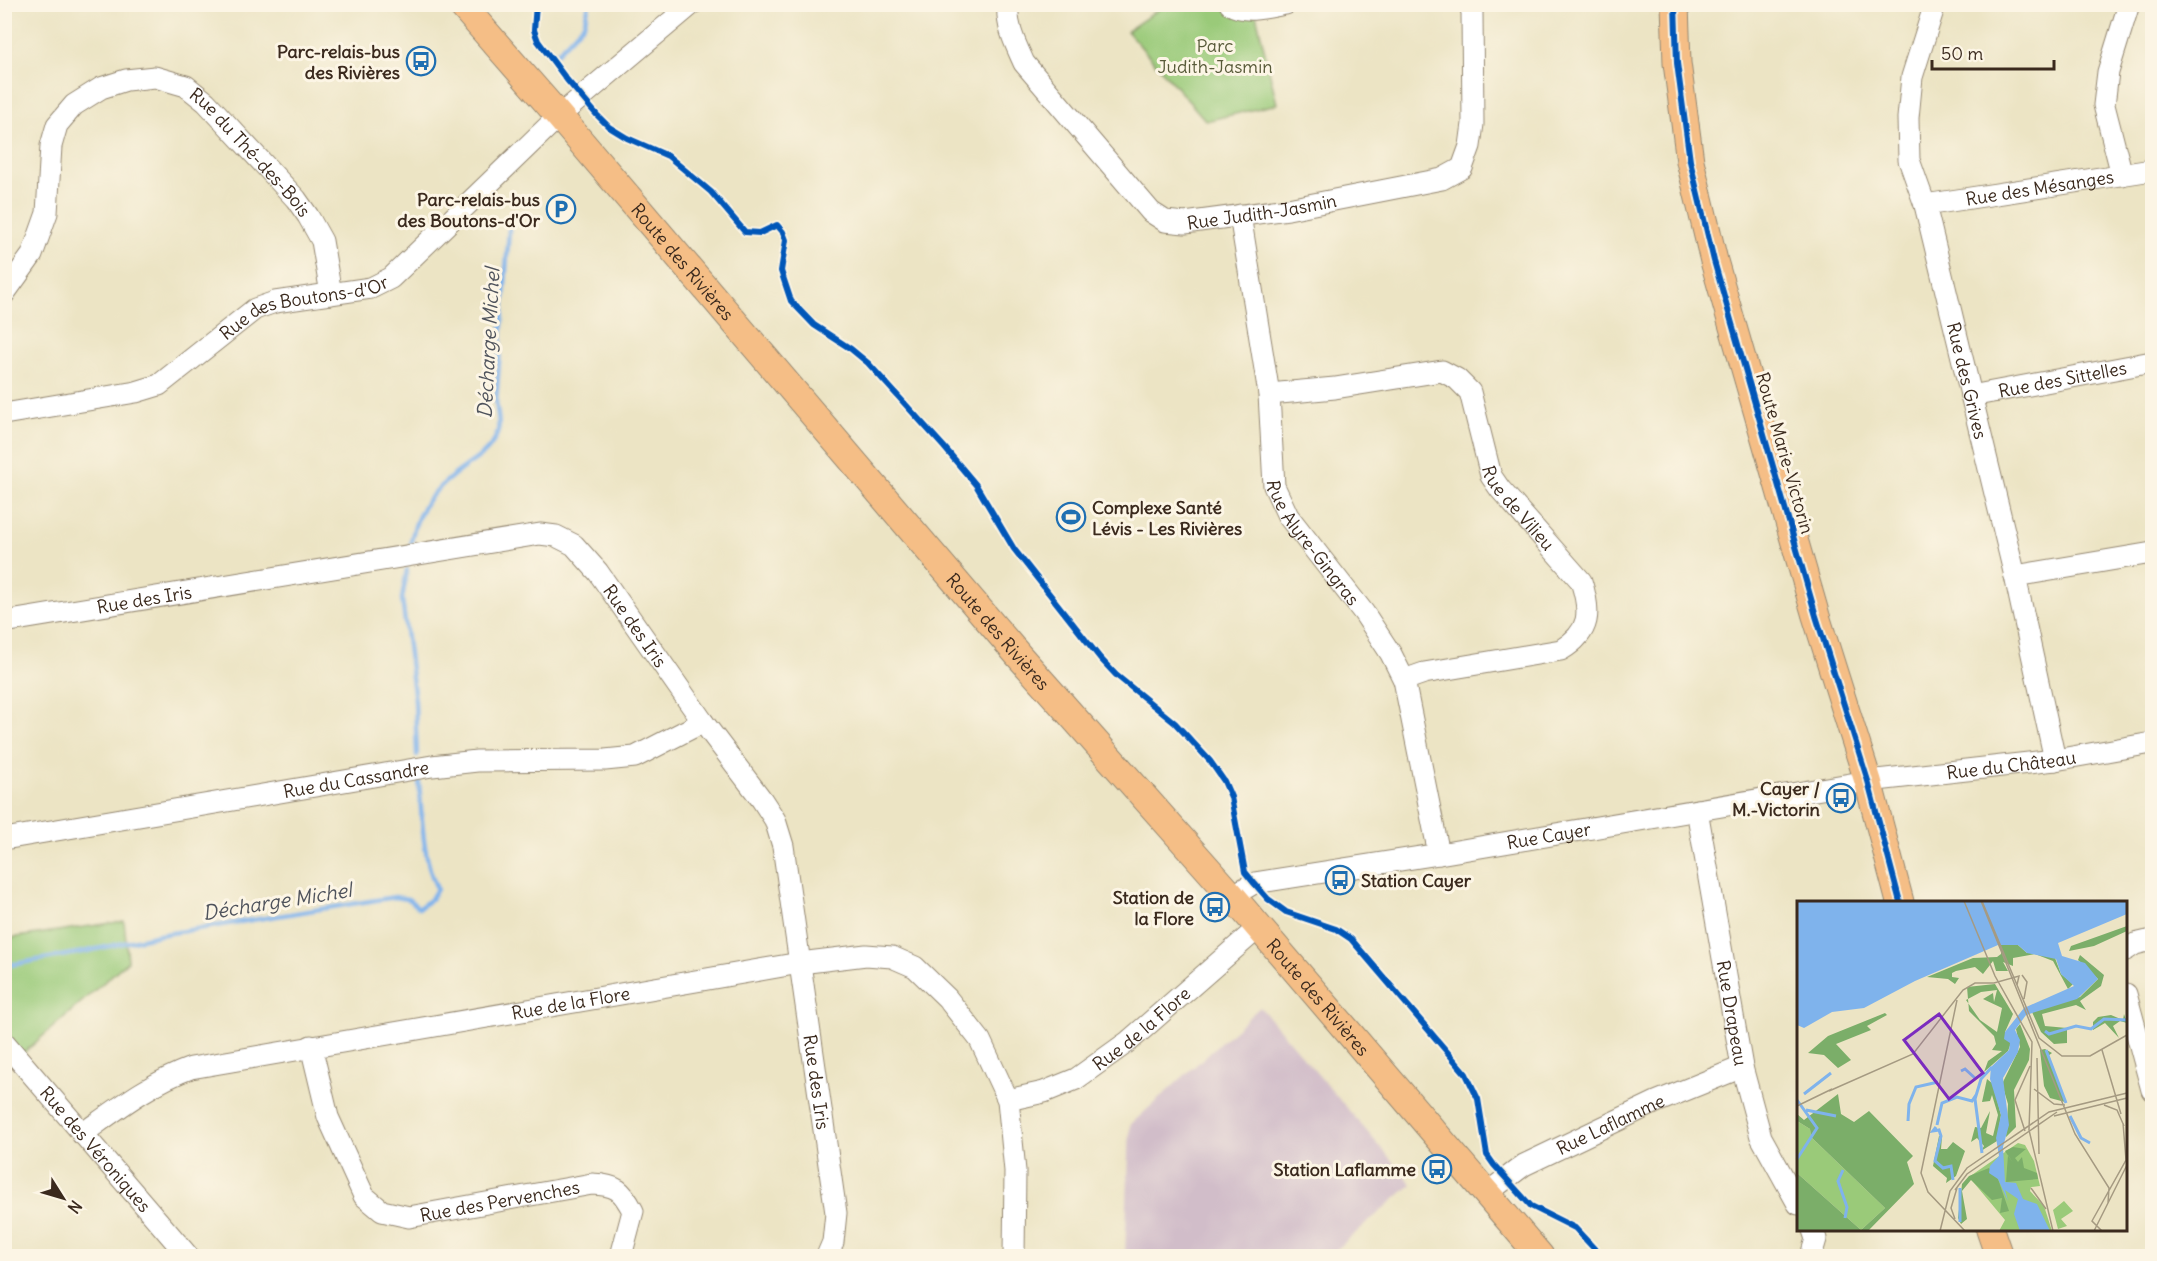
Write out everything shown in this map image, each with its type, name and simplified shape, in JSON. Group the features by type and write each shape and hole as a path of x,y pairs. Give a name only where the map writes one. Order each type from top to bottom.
{"main road":[{"name":"Route des Rivières","path":"460,4 559,116 1019,656 1232,896 1540,1257"},
{"name":"Route Marie-Victorin","path":"1675,4 1677,63 1690,160 1714,261 1816,616 1868,781 1899,901"},
{"path":"1990,1231 1999,1257"}],"street":[{"name":"Rue des Boutons-d'Or","path":"4,414 136,392 159,385 255,309 274,302 371,288 391,278 559,116 692,4"},
{"name":"Rue Judith-Jasmin","path":"1008,4 1007,18 1012,37 1024,63 1151,212 1165,221 1185,223 1288,209 1442,179 1462,168 1470,146 1473,124 1472,12 1469,4"},
{"path":"1230,4 1235,8 1255,10 1286,4"},
{"name":"Rue des Grives","path":"1935,4 1912,76 1908,118 1910,160 1925,205 2015,576 2055,760"},
{"path":"2122,175 2104,105 2108,72 2129,4"},
{"name":"Rue du Thé-des-Bois","path":"4,294 32,255 47,213 51,146 57,125 74,105 101,88 126,80 155,77 186,86 206,102 296,199 322,241 330,294"},
{"name":"Rue des Mésanges","path":"1925,205 2152,170"},
{"name":"Rue Alyre-Gingras","path":"1240,215 1269,394 1274,486 1288,516 1364,613 1391,654 1404,680 1438,854"},
{"name":"Rue des Sittelles","path":"1971,396 2152,362"},
{"name":"Rue de Vilieu","path":"1269,394 1335,388 1442,371 1457,379 1470,392 1491,476 1581,581 1588,601 1587,618 1582,632 1574,642 1561,650 1424,673 1404,680"},
{"name":"Rue des Iris","path":"4,622 540,534 556,536 574,545 598,572 774,820 783,846 836,1213 833,1242 827,1257"},
{"path":"2015,576 2152,553"},
{"name":"Rue du Cassandre","path":"4,839 432,766 477,761 605,760 635,757 703,722"},
{"name":"Rue du Château","path":"1868,781 2055,760 2152,743"},
{"name":"Rue Cayer","path":"1232,896 1254,883 1868,781"},
{"name":"Rue Drapeau","path":"1697,810 1742,1067 1761,1137 1797,1202"},
{"name":"Rue de la Flore","path":"1008,1100 1044,1092 1076,1079 1129,1041 1258,928"},
{"path":"2127,949 2135,944 2152,940"},
{"name":"Rue de la Flore","path":"82,1134 148,1088 168,1076 191,1068 800,963 866,955 892,957 915,967 947,998 980,1040 1008,1100 1015,1171 1014,1257"},
{"path":"2127,998 2152,1090"},
{"name":"Rue des Véroniques","path":"4,1042 188,1257"},
{"name":"Rue des Pervenches","path":"312,1046 328,1118 363,1196 382,1210 409,1217 592,1184 612,1185 625,1195 633,1211 621,1257"},
{"name":"Rue Laflamme","path":"1487,1193 1524,1165 1656,1102 1742,1067"},
{"path":"1811,1257 1816,1239 1813,1231"}],"shaded area":[{"path":"1260,1007 1412,1184 1329,1256 1125,1256 1130,1125"}],"green space":[{"name":"Parc Judith-Jasmin","path":"1165,5 1230,5 1255,10 1277,104 1206,121 1127,31"},
{"path":"124,921 128,961 18,1058 5,1042 4,939"}],"waterway":[{"name":"Décharge Michel","path":"555,55 584,24 589,4"},
{"name":"Décharge Michel","path":"411,542 418,518 430,498 446,482 484,453 498,431 496,402 510,217"},
{"name":"Décharge Michel","path":"407,570 402,599 415,701 417,755"},
{"name":"Décharge Michel","path":"4,966 159,935 395,897 408,899 419,908 431,899 437,889 428,863 419,782"}],"cycle path":[{"path":"536,4 534,30 538,41 567,80 609,127 627,138 668,156 711,192 745,232 760,233 777,225 783,232 786,240 781,271 791,301 814,325 868,363 976,485 1014,549 1100,658 1116,675 1175,723 1210,761 1224,781 1231,797 1245,872 1268,899 1286,912 1336,929 1351,939 1466,1074 1478,1099 1487,1155 1494,1165 1531,1206 1575,1228 1601,1256"},
{"path":"1675,4 1677,63 1690,161 1714,261 1816,616 1868,781 1900,901"}],"place":[{"name":"Parc-relais-bus des Rivières","path":"421,61"},
{"name":"Parc-relais-bus des Boutons-d'Or","path":"561,209"},
{"name":"Complexe Santé Lévis - Les Rivières","path":"1071,517"},
{"name":"Cayer / M.-Victorin","path":"1841,798"},
{"name":"Station Cayer","path":"1340,880"},
{"name":"Station de la Flore","path":"1215,907"},
{"name":"Station Laflamme","path":"1437,1169"}]}
